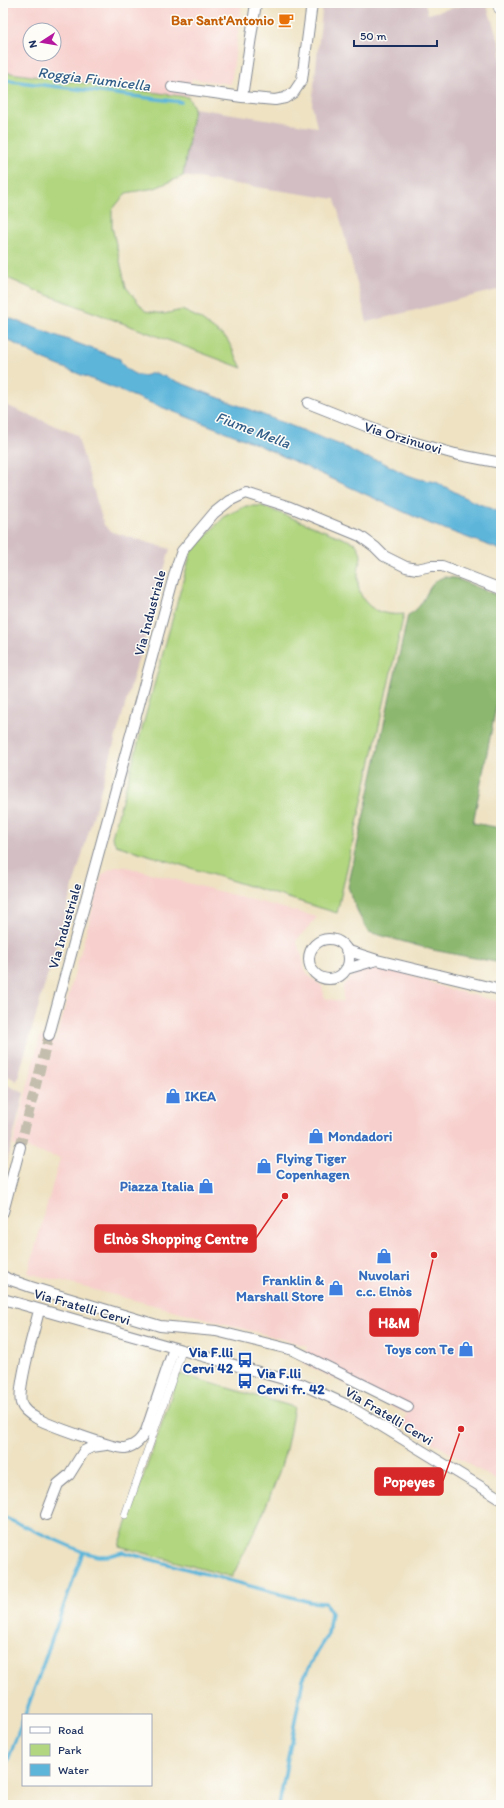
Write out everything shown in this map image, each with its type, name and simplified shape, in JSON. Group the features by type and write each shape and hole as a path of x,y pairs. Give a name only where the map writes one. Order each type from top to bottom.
{"main road":[{"path":"500,3 501,7"}],"street":[{"path":"242,97 256,3"},
{"path":"172,87 242,97 275,100 286,98 294,92 302,80 312,3"},
{"name":"Via Orzinuovi","path":"308,403 391,436 455,454 501,463"},
{"name":"Via Industriale","path":"49,1035 177,565 182,551 214,513 229,501 246,494 290,507 360,536 384,556 406,567 417,569 431,566 442,566 501,589"},
{"path":"346,969 349,960 346,950 340,942 326,939 317,943 313,948 310,960 314,972 325,978 337,977 346,969 377,960"},
{"path":"346,950 377,960 501,990"},
{"path":"3,1212 20,1148"},
{"path":"3,1276 31,1287 160,1326 216,1331 293,1350 408,1407"},
{"name":"Via Fratelli Cervi","path":"3,1299 301,1384 347,1405 501,1499"},
{"path":"39,1310 20,1395 21,1404 39,1420 108,1445 124,1448 133,1446 140,1440 146,1431 178,1350"},
{"path":"125,1515 178,1350"},
{"path":"46,1515 58,1484 69,1476 84,1452 92,1447 108,1445"}],"shaded area":[{"path":"3,3 242,3 231,84 192,79 188,97 3,72"},
{"path":"323,3 425,3 428,14 472,3 486,3 501,48 501,289 367,322 335,199 183,176 194,108 317,127 312,104"},
{"path":"3,404 77,435 104,525 112,532 170,549 17,1081 3,1073"},
{"path":"118,866 127,867 317,917 296,941 308,975 322,986 325,998 343,1002 343,985 355,974 372,966 387,968 409,974 445,988 501,1002 501,1483 401,1424 407,1414 303,1363 307,1346 28,1273 60,1158 13,1145 40,1036 56,1041 102,875 110,869"},
{"path":"3,1083 24,1093 3,1179"}],"green space":[{"path":"3,72 188,97 194,108 183,176 155,188 126,193 112,210 112,227 126,287 145,311 164,314 182,310 199,318 227,339 242,368 37,291 3,276"},
{"path":"246,506 262,506 355,543 361,556 358,570 358,585 365,601 377,611 404,614 337,913 116,845 112,837 191,552 225,516"},
{"path":"444,577 455,578 501,597 501,682 473,823 501,828 501,963 433,950 369,932 359,915 348,887 408,615 419,606 433,584"},
{"path":"179,1374 294,1407 289,1436 280,1469 262,1516 232,1577 119,1546"}],"water":[{"name":"Fiume Mella","path":"3,316 120,359 125,367 139,376 155,373 343,446 364,457 380,461 405,474 419,479 436,482 470,500 501,513 501,550 428,523 252,442 40,358 3,337"}],"waterway":[{"name":"Roggia Fiumicella","path":"3,80 181,102"},
{"path":"3,1517 83,1552 98,1556 108,1556 123,1552 310,1602 325,1603 331,1612 328,1634 303,1679 279,1805"},
{"path":"25,1714 83,1552"},
{"path":"3,1773 22,1723"}],"tunnel":[{"path":"20,1147 49,1035"}],"place":[{"name":"Bar Sant'Antonio","path":"286,20"},
{"name":"IKEA","path":"173,1096"},
{"name":"Mondadori","path":"316,1136"},
{"name":"Flying Tiger Copenhagen","path":"264,1166"},
{"name":"Piazza Italia","path":"206,1186"},
{"name":"Elnòs Shopping Centre","path":"285,1196"},
{"name":"H&M","path":"434,1255"},
{"name":"Nuvolari c.c. Elnòs","path":"384,1256"},
{"name":"Franklin & Marshall Store","path":"336,1288"},
{"name":"Toys con Te","path":"466,1349"},
{"name":"Via F.lli Cervi 42","path":"245,1360"},
{"name":"Via F.lli Cervi fr. 42","path":"245,1381"},
{"name":"Popeyes","path":"461,1429"}]}
